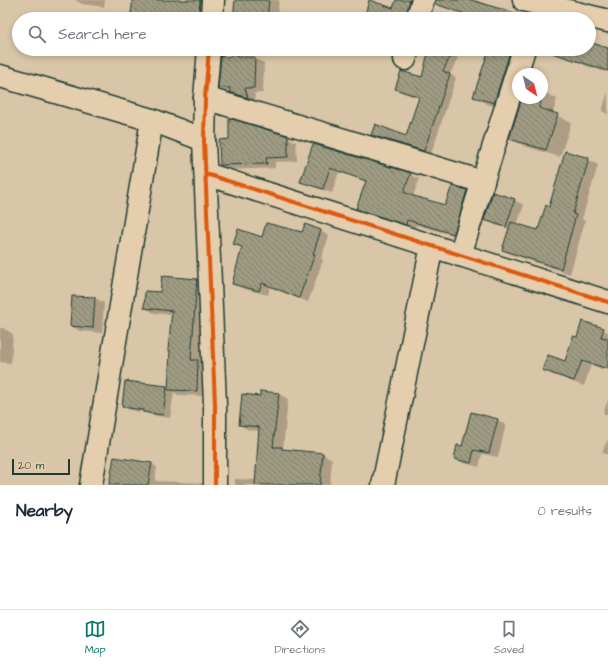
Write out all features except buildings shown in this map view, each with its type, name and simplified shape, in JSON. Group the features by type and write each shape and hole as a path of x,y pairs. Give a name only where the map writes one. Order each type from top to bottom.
{"street":[{"path":"213,12 214,0"},
{"path":"420,12 424,0"},
{"path":"532,8 555,12"},
{"path":"596,19 608,21"},
{"path":"209,56 204,140 215,404 215,485"},
{"path":"460,255 522,56"},
{"path":"0,76 152,120 204,140"},
{"path":"206,98 482,182"},
{"path":"91,485 152,120"},
{"path":"206,174 608,302"},
{"path":"383,485 432,246"}],"cycle path":[{"path":"208,56 205,98 204,140 215,404 215,485"},
{"path":"206,174 608,302"}]}
